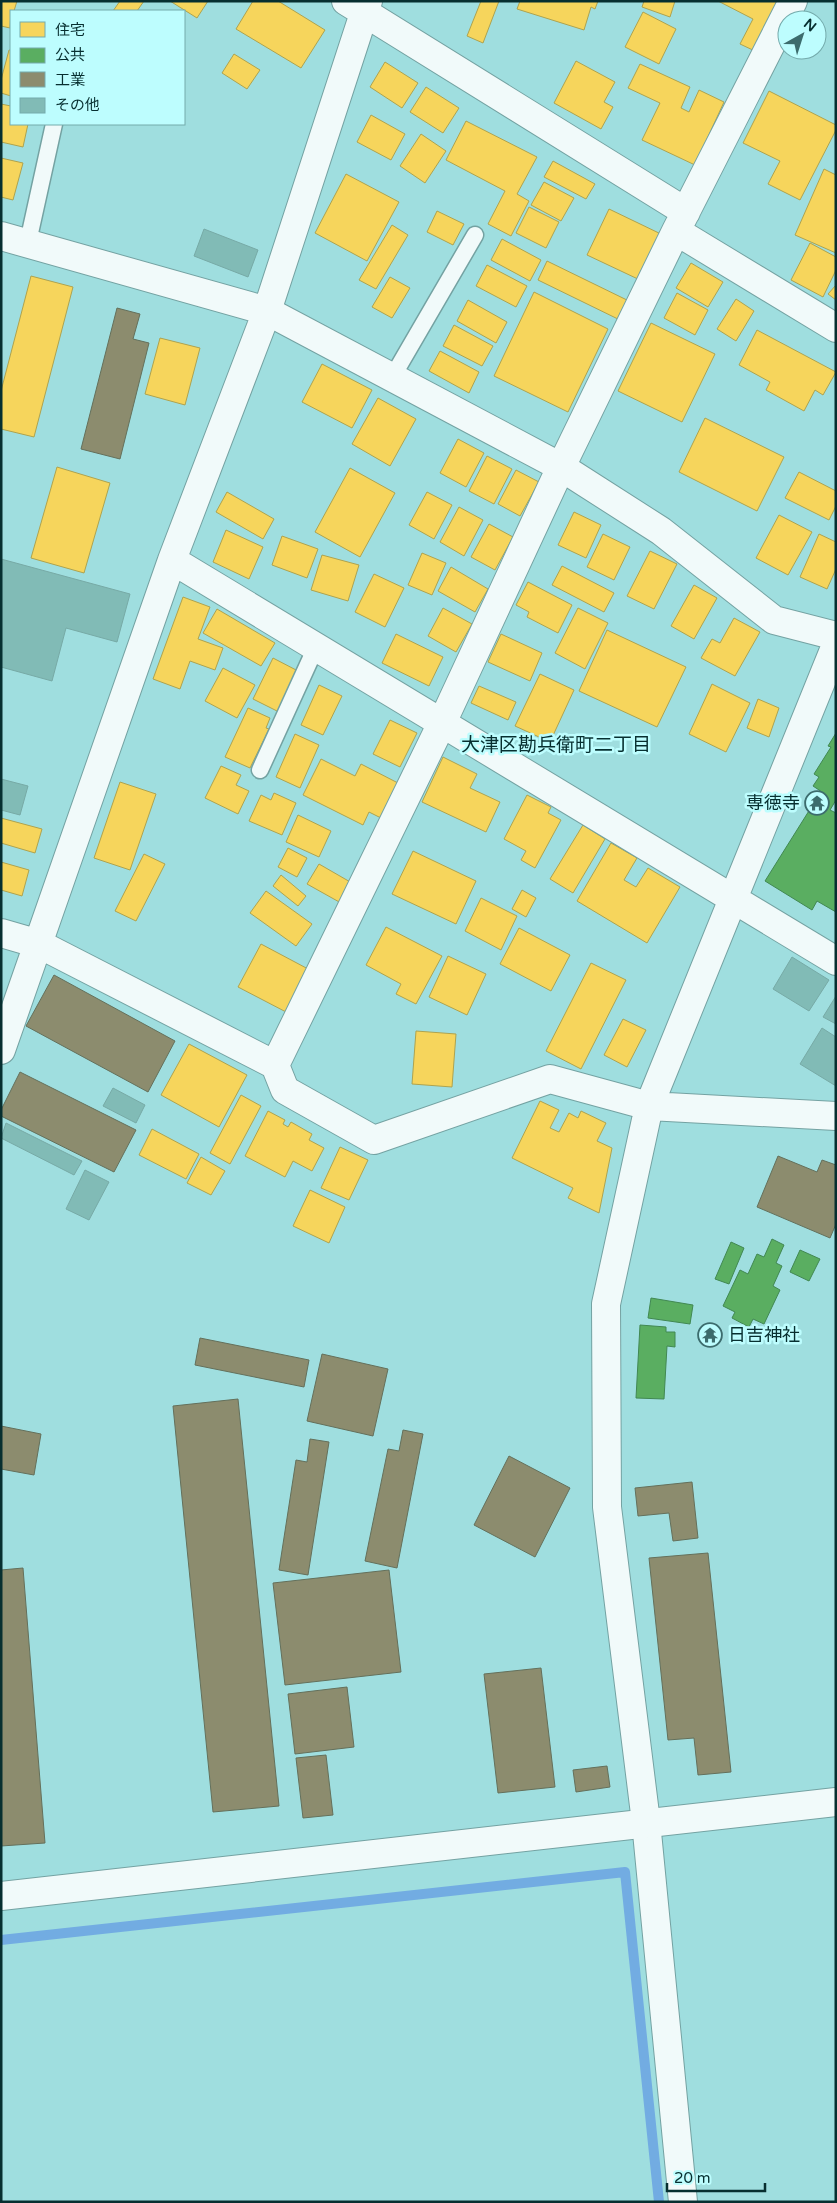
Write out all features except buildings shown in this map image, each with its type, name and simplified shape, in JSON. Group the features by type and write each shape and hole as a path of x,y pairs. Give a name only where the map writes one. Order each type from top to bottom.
{"street":[{"path":"274,1065 442,723 561,467 681,221 793,1"},
{"path":"1,1050 172,560 267,311 359,5 681,221 836,328"},
{"path":"1,236 28,242 267,311 393,376 561,467 661,530 774,620 836,636"},
{"path":"172,560 836,961"},
{"path":"683,2202 646,1822 606,1508 606,1304 649,1106 732,897 836,645"},
{"path":"1,933 39,944 274,1065 285,1090 374,1140 550,1079 649,1106 836,1116"},
{"path":"1,1896 836,1802"}],"lane":[{"path":"28,242 54,125"},
{"path":"393,376 475,235"},
{"path":"260,770 316,647"}],"waterway":[{"path":"1,1940 625,1872 659,2202"}],"place":[{"name":"専徳寺","path":"817,803"},
{"name":"日吉神社","path":"710,1335"}],"district":[{"name":"大津区勘兵衛町二丁目","path":"556,745"}]}
